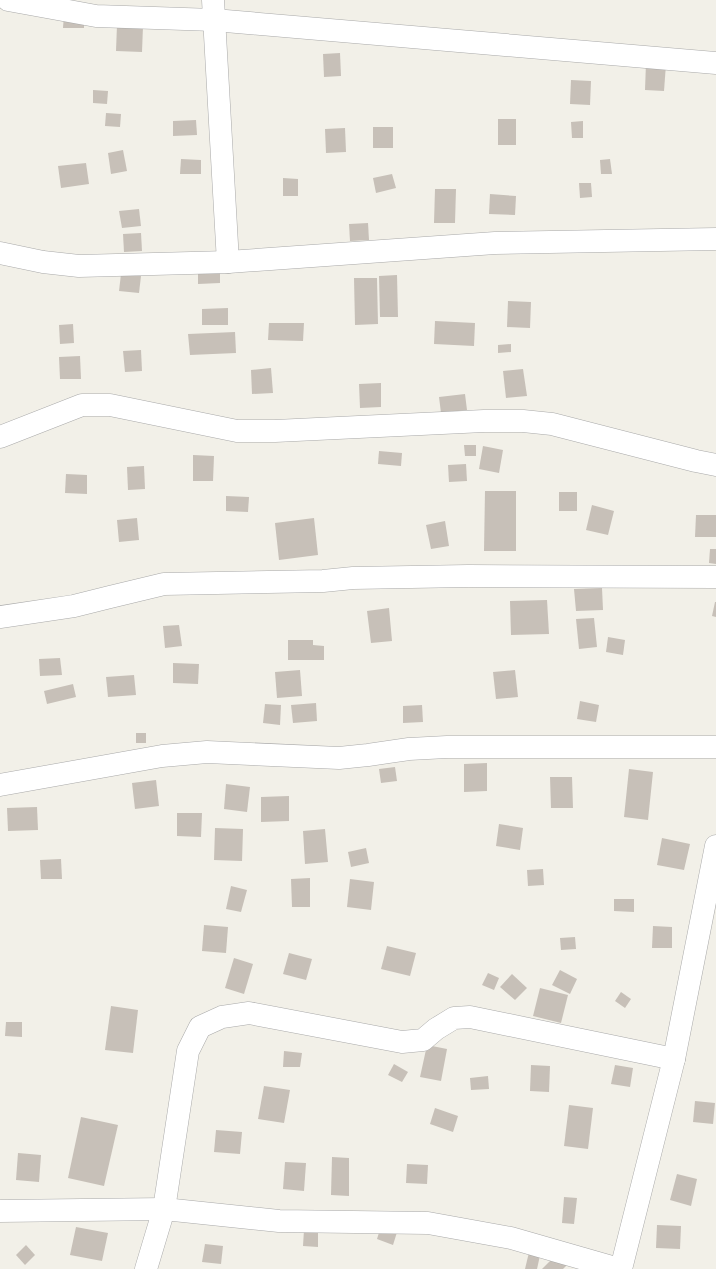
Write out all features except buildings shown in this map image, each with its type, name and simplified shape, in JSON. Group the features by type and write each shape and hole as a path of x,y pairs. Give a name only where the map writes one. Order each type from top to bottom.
{"street":[{"path":"8,0 96,16 214,10 716,63"},
{"path":"214,10 228,262"},
{"path":"0,253 43,262 79,266 228,262 495,243 716,238"},
{"path":"0,437 82,406 110,405 237,431 484,421 523,421 552,424 716,466"},
{"path":"0,617 74,606 164,584 468,576 716,577"},
{"path":"0,785 162,756 207,752 339,758 409,749 447,747 716,747"},
{"path":"0,1211 164,1208 279,1221 428,1223 511,1238 620,1269 674,1059 716,846"},
{"path":"146,1269 164,1208 188,1050 200,1027 222,1017 249,1013 402,1042 423,1040 436,1029 454,1018 470,1017 674,1059"}]}
